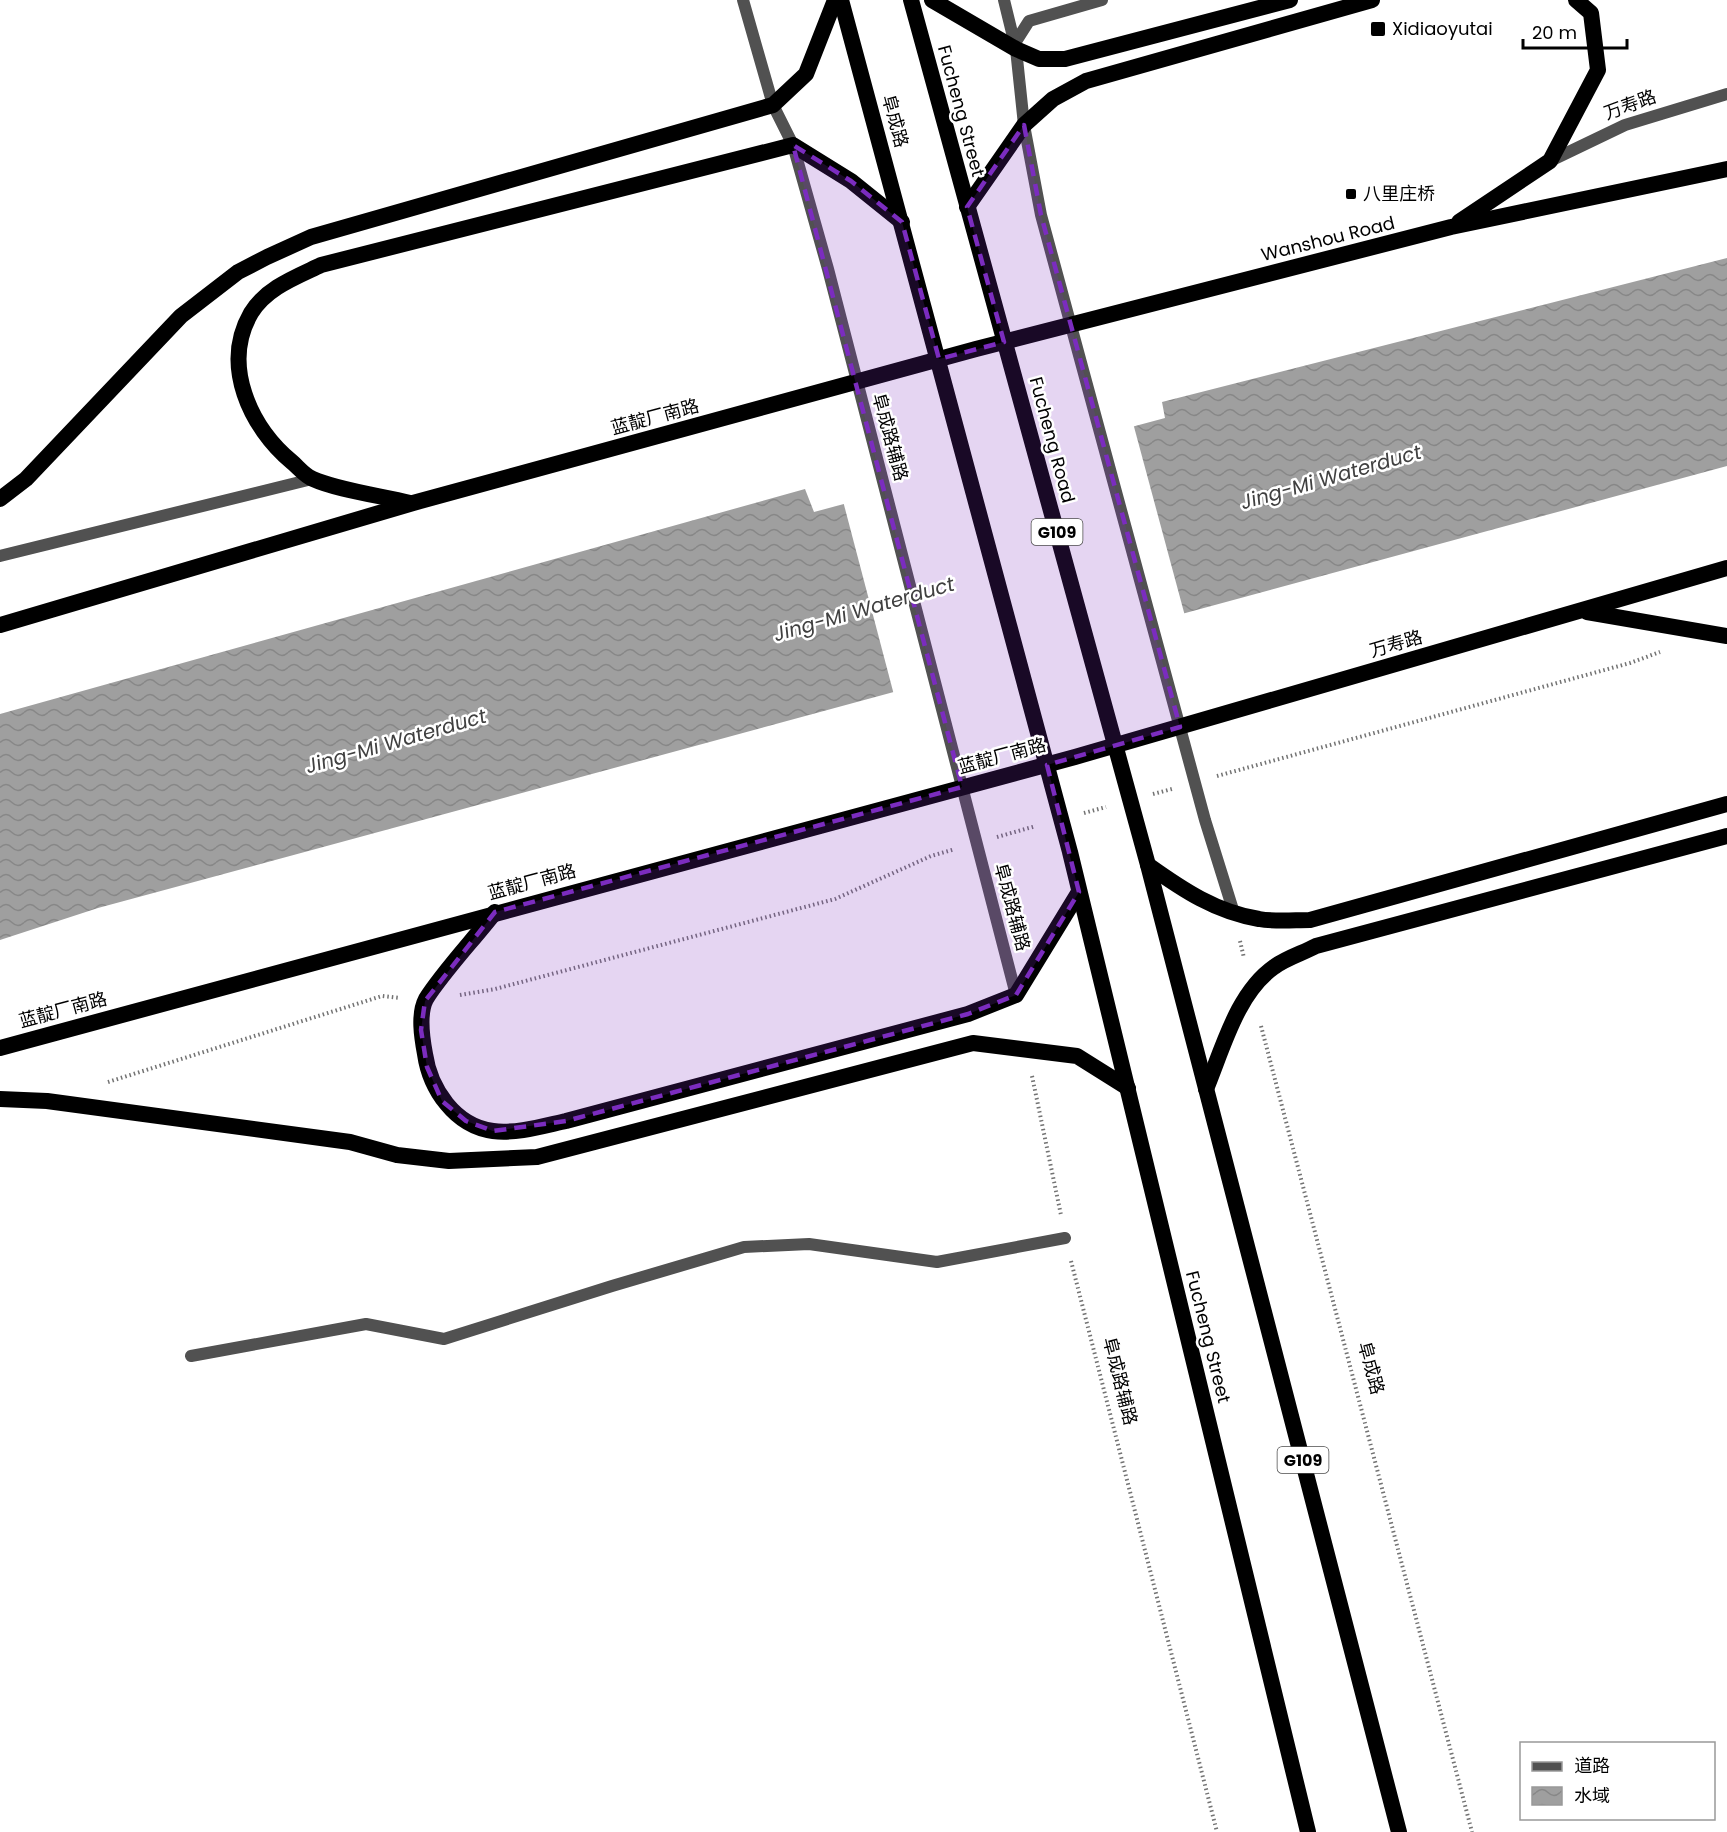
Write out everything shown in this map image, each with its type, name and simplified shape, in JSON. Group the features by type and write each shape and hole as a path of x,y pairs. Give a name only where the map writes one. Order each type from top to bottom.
{"highway":[{"path":"0,499 26,479 181,316 238,272 311,237 773,105 806,74 835,0"},
{"name":"阜成路","path":"841,0 911,252 1070,852"},
{"name":"Fucheng Street","path":"911,0 974,232"},
{"path":"932,0 1040,59 1065,59 1290,0"},
{"path":"967,207 1024,125 1053,99 1086,81 1372,0"},
{"path":"1451,227 1550,161 1598,70 1591,13 1576,0"},
{"path":"413,503 312,479 273,446 249,411 239,376 239,338 252,311 272,289 321,265 793,145 851,181 902,222"},
{"name":"Wanshou Road","path":"976,349 1451,227 1724,168"},
{"name":"Fucheng Road","path":"974,232 1148,865"},
{"name":"蓝靛厂南路","path":"0,625 413,503 976,349"},
{"name":"万寿路","path":"1075,757 1727,568"},
{"path":"1580,610 1723,632"},
{"name":"蓝靛厂南路","path":"0,1048 495,912 1075,757"},
{"path":"1148,865 1189,895 1234,913 1261,919 1310,920 1727,804"},
{"path":"1206,1089 1230,1029 1251,989 1274,967 1316,946 1727,836"},
{"name":"Fucheng Street","path":"1070,852 1308,1832"},
{"name":"G109","path":"1148,865 1400,1832"},
{"path":"495,912 425,1001 421,1030 427,1067 442,1101 466,1121 493,1131 530,1128 566,1120 968,1014 1017,995 1079,892"},
{"path":"0,1099 47,1101 339,1140 397,1155 449,1161 493,1161 537,1156 575,1148 973,1043 1077,1056 1128,1088"}],"street":[{"name":"阜成路辅路","path":"743,0 773,105 793,145 828,269 1017,995"},
{"path":"1004,0 1016,46 1024,125 1041,215 1205,820 1234,913"},
{"path":"1016,46 1029,21 1102,0"},
{"name":"万寿路","path":"1550,161 1625,124 1727,93"},
{"path":"0,556 312,479"},
{"path":"191,1356 366,1324 444,1340 612,1286 744,1247 809,1244 937,1262 1065,1238"}],"path":[{"path":"1207,779 1630,663 1662,651"},
{"path":"1149,795 1184,785"},
{"path":"1081,814 1115,804"},
{"path":"988,840 1046,824"},
{"path":"103,1084 382,996 425,1001 495,989 835,900 931,856 965,846"},
{"name":"阜成路","path":"1234,913 1251,989 1472,1832"},
{"name":"阜成路辅路","path":"1027,1049 1065,1238 1217,1832"}],"highlighted area":[{"path":"1024,125 1041,215 1180,727 1047,765 1079,892 1016,995 968,1014 566,1121 493,1131 466,1121 442,1101 427,1067 421,1030 425,1001 495,912 962,787 793,145 851,181 902,222 939,359 1004,342 967,207"}],"water":[{"name":"Jing-Mi Waterduct","path":"1727,258 1727,466 98,908 0,940 0,714 805,489 814,512 1165,418 1162,402"}],"pier":[{"path":"1133,423 1185,616 894,695 843,501"}],"place":[{"name":"Xidiaoyutai","path":"1378,29"},
{"name":"八里庄桥","path":"1351,194"}]}
